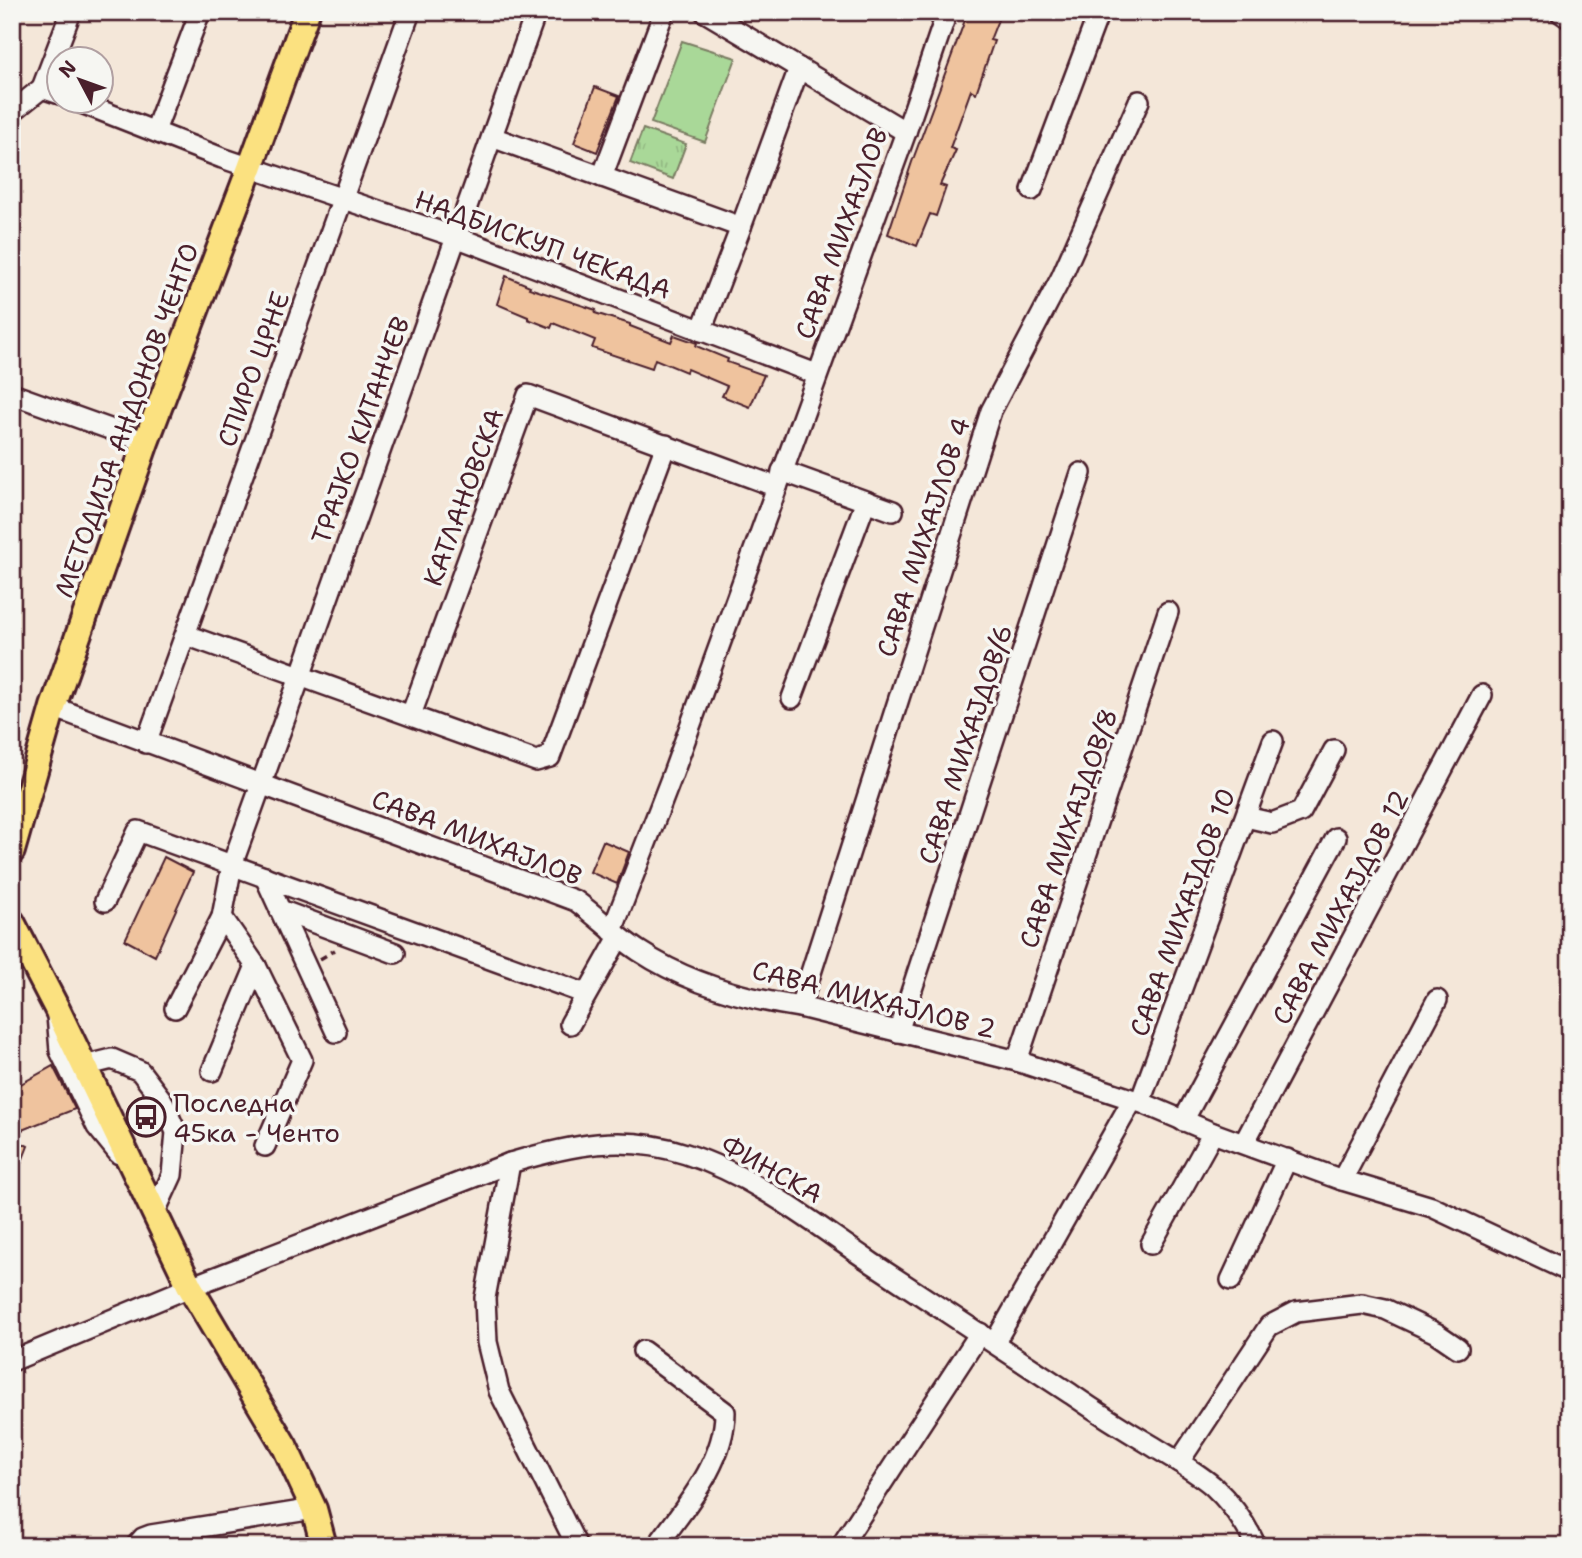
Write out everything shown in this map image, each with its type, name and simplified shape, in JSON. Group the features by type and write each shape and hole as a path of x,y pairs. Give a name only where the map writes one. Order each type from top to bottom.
{"main road":[{"name":"МЕТОДИЈА АНДОНОВ ЧЕНТО","path":"12,851 53,707 146,442 307,12"},
{"path":"12,922 56,1007 190,1287 285,1447 314,1509 324,1546"}],"street":[{"path":"62,46 71,12"},
{"path":"155,131 200,12"},
{"name":"СПИРО ЦРНЕ","path":"146,743 410,12"},
{"name":"ТРАЈКО КИТАНЧЕВ","path":"176,1008 222,917 232,865 260,783 536,12"},
{"path":"602,177 664,12"},
{"path":"705,12 906,132"},
{"path":"1032,190 1099,12"},
{"path":"1560,12 1570,19"},
{"name":"САВА МИХАЈЛОВ","path":"53,707 576,901 615,934 906,132 945,13"},
{"path":"701,331 799,68"},
{"path":"12,112 46,94"},
{"name":"САВА МИХАЈЛОВ 4","path":"800,1007 991,411 1060,278 1139,101"},
{"name":"НАДБИСКУП ЧЕКАДА","path":"116,116 250,168 456,237 816,374"},
{"path":"492,137 741,227"},
{"path":"12,394 146,442"},
{"name":"КАТЛАНОВСКА","path":"411,715 528,395 666,445 779,479"},
{"path":"186,635 536,761 550,757 666,445"},
{"name":"САВА МИХАЈДОВ/6","path":"898,1032 1081,473"},
{"path":"779,479 866,501 893,511"},
{"path":"792,698 866,501"},
{"name":"САВА МИХАЈДОВ/8","path":"1017,1061 1168,612"},
{"name":"САВА МИХАЈДОВ 12","path":"1244,1143 1482,695"},
{"name":"САВА МИХАЈДОВ 10","path":"1136,1102 1273,741"},
{"path":"1246,817 1272,823 1301,812 1334,750"},
{"path":"105,901 138,831 586,994"},
{"path":"1183,1121 1336,838"},
{"path":"265,877 336,1032"},
{"path":"280,910 396,954"},
{"path":"222,917 256,966 302,1060 265,1146"},
{"path":"570,1024 615,934"},
{"name":"САВА МИХАЈЛОВ 2","path":"615,934 663,965 709,985 769,1002 800,1007 1017,1061 1136,1102 1342,1180 1432,1207 1570,1272"},
{"path":"212,1071 256,966"},
{"path":"1342,1180 1437,1000"},
{"path":"56,1007 60,1051 97,1127 133,1170"},
{"path":"84,1066 112,1059 140,1071 162,1100 176,1132 172,1175 155,1212"},
{"path":"841,1546 988,1338 1136,1102"},
{"path":"1150,1244 1213,1133"},
{"name":"ФИНСКА","path":"12,1361 190,1287 510,1163 551,1150 593,1142 642,1144 685,1153 719,1166 755,1185 1103,1416 1179,1462 1213,1487 1247,1527 1256,1546"},
{"path":"1231,1280 1287,1158"},
{"path":"510,1163 485,1298 487,1342 499,1391 577,1546"},
{"path":"1179,1462 1269,1326 1297,1312 1362,1304 1385,1309 1436,1333 1458,1348"},
{"path":"643,1351 725,1412 720,1442 705,1477 657,1546"},
{"path":"136,1546 143,1538 160,1533 314,1509"}],"green space":[{"path":"682,41 736,58 705,142 651,123"},
{"path":"643,129 686,144 673,179 630,163"}],"building":[{"path":"968,12 1001,12 990,40 994,41 976,93 971,90 950,148 956,150 940,185 946,187 936,216 930,214 917,246 888,234"},
{"path":"595,87 619,96 597,152 574,143"},
{"path":"506,276 530,286 529,288 596,310 595,313 630,324 671,342 674,335 697,343 696,346 728,359 727,362 764,375 750,407 722,396 727,386 687,369 686,372 655,359 652,368 592,348 595,340 553,323 551,328 497,304"},
{"path":"603,841 629,852 617,884 590,872"},
{"path":"164,857 193,872 155,956 125,940"},
{"path":"53,1066 75,1109 22,1130 12,1108 12,1093 19,1085"},
{"path":"12,1138 28,1146 13,1184 12,1184"}],"place":[{"name":"Последна 45ка - Ченто","path":"146,1117"}]}
